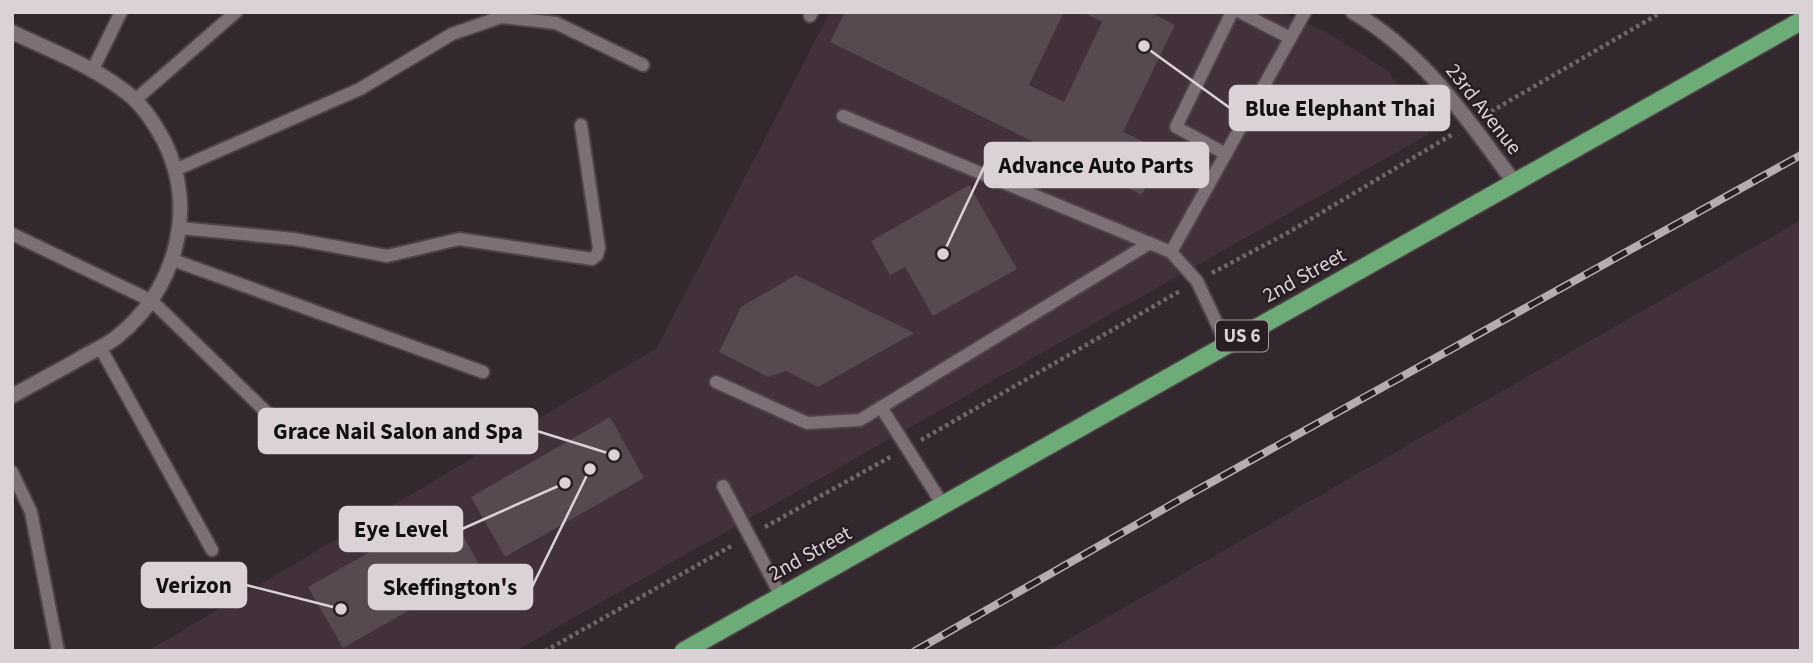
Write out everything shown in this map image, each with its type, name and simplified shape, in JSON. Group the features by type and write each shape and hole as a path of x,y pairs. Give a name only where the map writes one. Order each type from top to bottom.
{"main road":[{"name":"2nd Street","path":"684,651 1801,21"}],"street":[{"name":"23rd Avenue","path":"1353,12 1408,51 1436,79 1515,183"},
{"path":"12,32 110,80 135,100 156,125 170,154 180,195 180,228 173,260 160,290 144,312 117,337 12,396"}],"lane":[{"path":"92,71 121,12"},
{"path":"135,100 236,12"},
{"path":"1226,154 1176,127 1232,12"},
{"path":"1240,12 1290,38"},
{"path":"1171,252 1305,12"},
{"path":"175,170 360,89 452,34 501,18 556,23 643,65"},
{"path":"843,116 1171,252 1196,281 1227,345"},
{"path":"180,228 294,239 387,256 459,239 592,259 599,248 581,125"},
{"path":"12,234 152,300 299,444"},
{"path":"716,382 807,423 860,420 1150,243"},
{"path":"173,260 483,372"},
{"path":"100,347 212,550"},
{"path":"881,407 943,505"},
{"path":"12,472 31,512 58,651"},
{"path":"723,486 781,596"}],"path":[{"path":"545,651 1196,281 1289,232 1662,12"}],"shaded area":[{"path":"830,12 1281,12 1330,34 1388,71 1429,134 515,651 148,651 657,348"},
{"path":"1801,220 1801,651 1048,651"}],"building":[{"path":"845,12 1064,12 1029,85 1064,102 1102,22 1083,12 1150,12 1175,25 1123,132 1163,151 1142,195 830,42"},
{"path":"969,185 1017,269 933,316 905,267 890,275 871,241"},
{"path":"796,275 914,333 818,387 786,371 768,377 719,352 741,307"},
{"path":"610,417 644,478 505,557 471,497"},
{"path":"447,508 482,569 343,648 308,587"}],"railway":[{"path":"915,651 1183,498 1801,155"}],"place":[{"name":"Blue Elephant Thai","path":"1144,46"},
{"name":"Advance Auto Parts","path":"943,254"},
{"name":"Grace Nail Salon and Spa","path":"614,455"},
{"name":"Skeffington's","path":"590,469"},
{"name":"Eye Level","path":"565,483"},
{"name":"Verizon","path":"341,609"}]}
